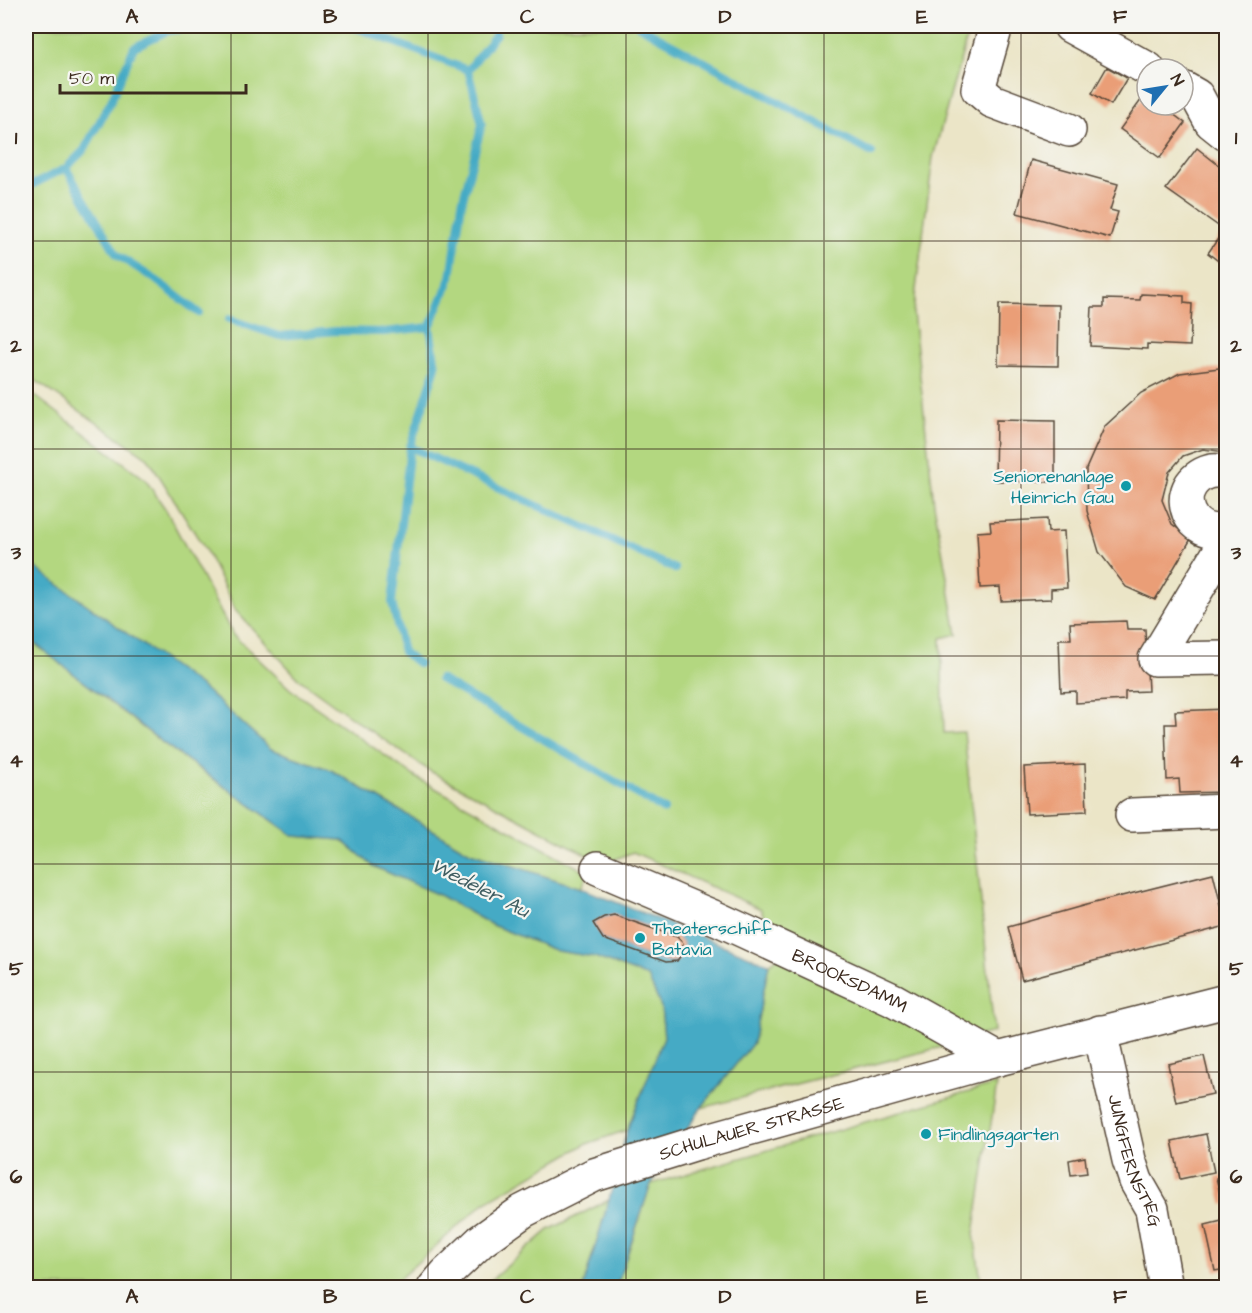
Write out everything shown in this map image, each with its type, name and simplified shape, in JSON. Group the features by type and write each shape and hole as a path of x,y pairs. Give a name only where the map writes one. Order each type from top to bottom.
{"street":[{"path":"996,26 978,89 992,101 1070,130"},
{"path":"1070,26 1135,62"},
{"path":"1195,95 1211,122 1227,134"},
{"path":"1227,473 1209,472 1196,478 1186,498 1191,518 1198,525 1214,531 1227,529"},
{"path":"1222,651 1155,659 1227,541"},
{"path":"1132,814 1227,812"},
{"name":"BROOKSDAMM","path":"598,868 893,1000 998,1059"},
{"name":"SCHULAUER STRASSE","path":"435,1287 482,1241 523,1211 594,1175 698,1143 998,1059 1227,1001"},
{"name":"JUNGFERNSTIEG","path":"1100,1032 1129,1160 1136,1180 1152,1209 1166,1287"}],"green space":[{"path":"26,26 970,26 933,157 913,313 934,504 957,634 941,638 944,733 964,732 994,1032 973,1037 768,928 761,909 633,852 604,864 430,771 299,679 236,611 205,549 148,458 26,374"},
{"path":"26,389 145,479 166,510 233,635 290,689 417,778 588,873 581,888 470,852 331,770 271,749 203,688 26,561"},
{"path":"26,637 161,742 294,836 342,840 374,866 439,895 492,925 557,951 595,957 648,977 661,1007 664,1037 627,1130 584,1145 484,1203 399,1279 394,1287 26,1287"},
{"path":"780,956 954,1044 701,1108 753,1043 769,964"},
{"path":"997,1084 974,1234 982,1287 616,1288 651,1184"},
{"path":"609,1200 583,1287 483,1287 549,1230"}],"water":[{"name":"Wedeler Au","path":"26,561 203,688 271,749 331,770 470,852 581,888 769,964 753,1043 701,1108 651,1184 616,1287 583,1287 627,1130 664,1037 661,1007 648,977 595,957 557,951 492,925 439,895 373,866 342,840 294,836 162,742 26,637","holes":["614,915 677,937 683,943 682,953 677,961 666,962 603,939 594,923 604,917"]}],"building":[{"path":"1107,67 1127,78 1111,105 1092,93"},
{"path":"1135,108 1135,117 1177,117 1185,123 1160,158 1120,129"},
{"path":"1197,148 1226,171 1226,227 1224,230 1166,189"},
{"path":"1031,160 1118,184 1110,210 1118,212 1110,238 1017,213"},
{"path":"1224,230 1226,232 1226,267 1208,253"},
{"path":"1141,294 1184,296 1184,303 1192,304 1190,346 1147,344 1147,349 1090,346 1092,307 1104,307 1104,299 1140,300"},
{"path":"999,304 1059,305 1058,366 998,365"},
{"name":"Seniorenanlage Heinrich Gau","path":"1219,368 1226,371 1226,452 1203,449 1183,456 1169,472 1162,500 1172,524 1191,539 1155,600 1126,587 1099,552 1087,511 1086,469 1105,426 1141,393 1180,373"},
{"path":"996,420 1055,421 1055,482 995,481"},
{"path":"1047,519 1048,532 1064,531 1067,588 1051,589 1051,599 1001,601 1000,587 980,588 977,532 991,531 990,522"},
{"path":"1126,621 1127,629 1145,629 1148,691 1125,692 1125,700 1076,703 1076,691 1061,692 1059,639 1071,639 1070,623"},
{"path":"1226,709 1226,792 1180,793 1179,779 1167,780 1165,724 1176,724 1175,711"},
{"path":"1085,764 1087,811 1027,814 1024,767"},
{"path":"1213,873 1226,926 1022,980 1008,927"},
{"name":"Theaterschiff Batavia","path":"614,915 677,937 683,943 682,953 677,961 666,962 603,939 593,923"},
{"path":"1204,1056 1213,1094 1176,1102 1168,1064"},
{"path":"1206,1134 1214,1172 1180,1179 1172,1141"},
{"path":"1085,1157 1087,1173 1071,1175 1069,1160"},
{"path":"1226,1175 1226,1204 1223,1205 1216,1178"},
{"path":"1226,1220 1226,1269 1215,1271 1205,1225"}],"waterway":[{"path":"26,188 66,168 84,150 111,101 134,47 168,31 200,26"},
{"path":"351,26 468,70"},
{"path":"419,664 403,652 392,602 410,447 436,367 430,327 451,277 462,203 482,124 468,70 496,34 496,26"},
{"path":"639,26 872,153"},
{"path":"66,168 117,255 156,280 199,313"},
{"path":"229,319 279,336 336,331 384,332 430,327"},
{"path":"410,447 675,569"},
{"path":"440,679 664,810"}],"place":[{"name":"Seniorenanlage Heinrich Gau","path":"1126,486"},
{"name":"Theaterschiff Batavia","path":"640,938"},
{"name":"Findlingsgarten","path":"926,1134"}]}
